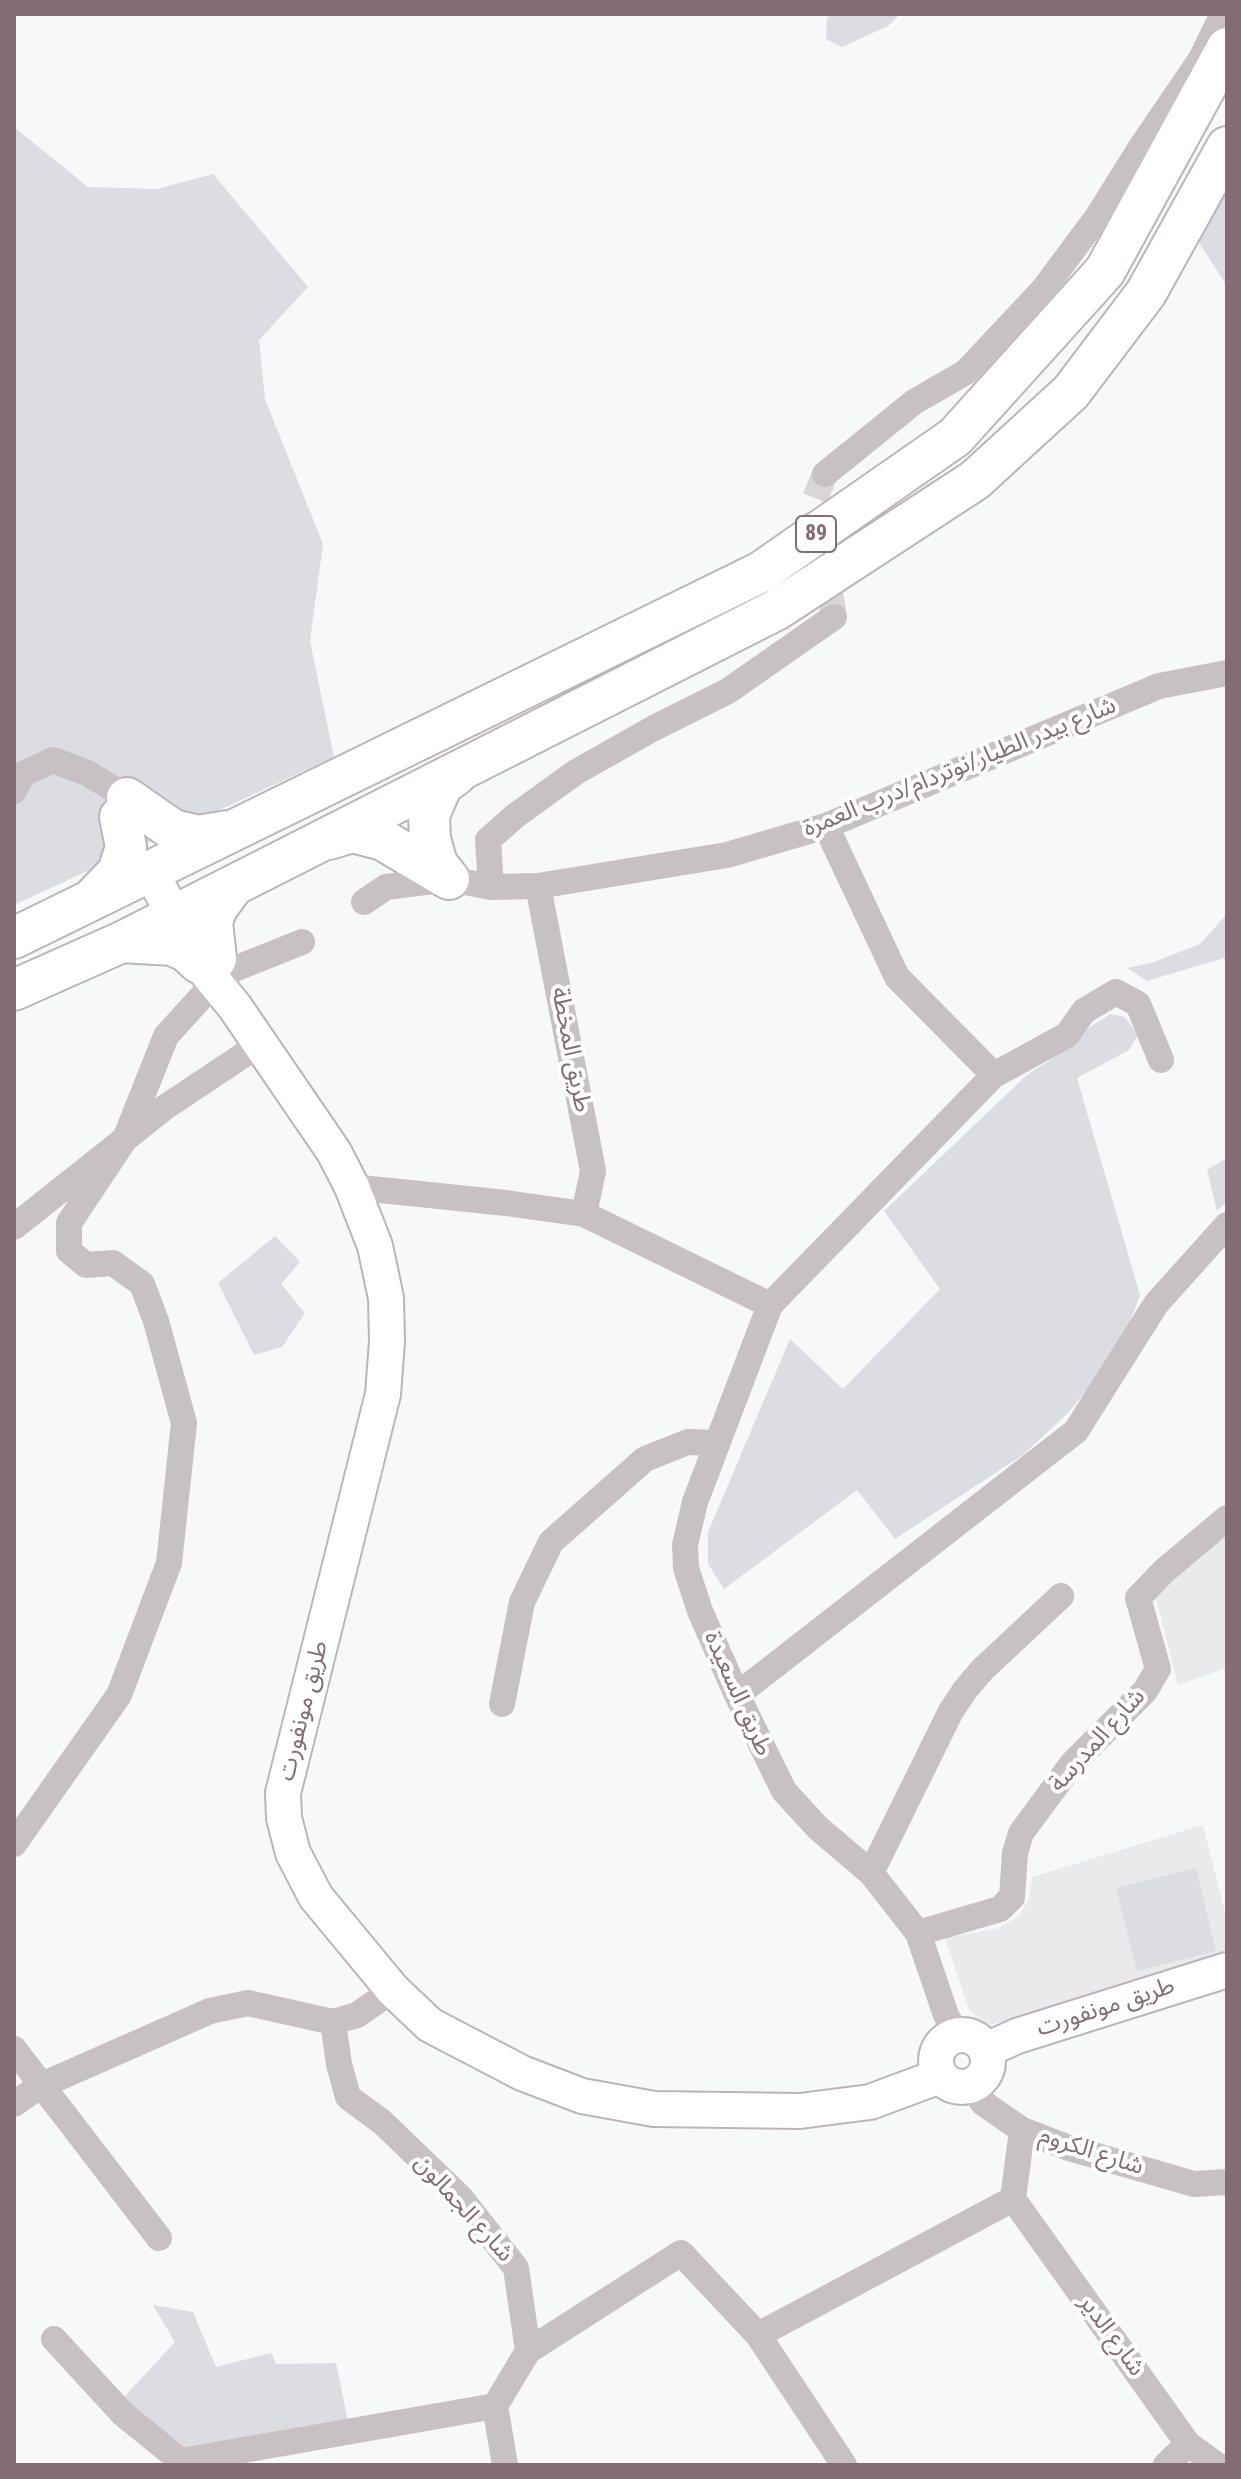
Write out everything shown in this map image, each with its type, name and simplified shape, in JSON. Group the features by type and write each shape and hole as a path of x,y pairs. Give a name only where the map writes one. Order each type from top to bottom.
{"highway":[{"name":"89","path":"14,938 761,572 955,437 1105,271 1227,48"},
{"name":"89","path":"14,990 122,942 776,610 975,480 1071,392 1146,293 1227,147"},
{"path":"449,879 437,864 430,839 429,815 442,785 466,766"},
{"path":"88,901 105,888 118,872 126,847 124,808 173,830 198,836 240,829"},
{"path":"310,845 352,832 383,840 449,879"},
{"path":"217,977 212,922 217,908 233,886"},
{"path":"122,942 172,945 186,951 217,977"}],"main road":[{"name":"طريق مونفورت","path":"160,868 217,977 334,1152 352,1187 375,1246 386,1298 383,1394 283,1793 284,1818 293,1853 316,1897 393,1990 430,2025 522,2073 582,2096 654,2109 800,2111 870,2102 955,2081"},
{"name":"طريق مونفورت","path":"971,2043 1017,2036 1227,1970"},
{"path":"971,2043 988,2059 984,2075 955,2081 936,2059 938,2051 942,2044 971,2043"}],"street":[{"path":"825,474 914,402 966,372 1043,290 1098,216 1201,59 1223,14"},
{"path":"491,887 488,840 515,816 576,772 728,691 834,617"},
{"name":"شارع بيدر الطيار/نوتردام/درب العمرة","path":"364,902 386,887 449,879 491,887 538,886 727,855 826,826 1159,686 1227,673"},
{"path":"14,791 23,774 53,760 91,776 124,808 160,868"},
{"path":"826,826 897,977 994,1075"},
{"name":"طريق المخطة","path":"538,886 593,1171 584,1214"},
{"path":"14,1844 119,1695 169,1563 184,1423 156,1321 142,1284 113,1263 86,1265 69,1251 69,1223 125,1139 166,1036 217,977 302,942"},
{"name":"طريق السعيدة","path":"971,2043 946,2015 918,1933 871,1873 818,1828 784,1791 700,1611 685,1556 685,1545 695,1502 770,1305 994,1075 1067,1035 1084,1011 1116,992 1138,1004 1161,1060"},
{"path":"14,1227 164,1108 260,1044"},
{"path":"352,1187 584,1214 770,1305"},
{"path":"737,1695 1076,1431 1156,1304 1227,1225"},
{"path":"502,1704 522,1602 551,1542 645,1459 688,1442 717,1443"},
{"name":"شارع المدرسة","path":"918,1933 1000,1909 1012,1897 1015,1853 1021,1833 1072,1764 1145,1691 1158,1669 1138,1598 1164,1571 1227,1518"},
{"path":"871,1873 951,1711 965,1690 1061,1596"},
{"path":"14,2104 40,2086 210,2011 248,2003 333,2022 357,2015 393,1990"},
{"name":"شارع الجمالون","path":"333,2022 348,2097 382,2122 460,2197 516,2268 528,2351"},
{"path":"14,2049 159,2238"},
{"name":"شارع الكروم","path":"955,2081 1022,2130 1069,2148 1194,2184 1227,2182"},
{"path":"758,2335 1013,2199 1022,2130"},
{"name":"شارع الدير","path":"1013,2199 1188,2444 1217,2465"},
{"path":"505,2465 495,2406 528,2351 681,2253 758,2335 844,2465"},
{"path":"54,2339 123,2414 181,2463 495,2406"},
{"path":"1166,2465 1188,2444"}],"shaded area":[{"path":"832,14 900,14 888,26 842,47 826,39 827,18"},
{"path":"14,127 88,187 157,189 213,174 308,287 259,340 265,399 323,544 310,641 334,757 14,905"},
{"path":"1227,191 1227,286 1198,241"},
{"path":"1227,914 1227,962 1224,958 1147,981 1127,968 1151,963 1200,944"},
{"path":"1110,1014 1125,1017 1138,1035 1129,1050 1077,1078 1140,1295 1119,1351 1068,1413 1024,1454 895,1539 857,1490 724,1589 708,1564 708,1532 790,1339 843,1389 940,1289 884,1211 1027,1075 1068,1048 1090,1027"},
{"path":"1227,1158 1227,1201 1217,1211 1207,1170"},
{"path":"275,1236 300,1262 281,1284 305,1313 282,1347 254,1355 218,1283"},
{"path":"1227,1531 1227,1668 1178,1685 1154,1591"},
{"path":"1203,1825 1227,1920 1227,1961 989,2025 969,2010 945,1938 999,1928 1019,1916 1029,1899 1032,1877"},
{"path":"1196,1868 1216,1951 1137,1971 1116,1888"},
{"path":"153,2305 193,2312 216,2367 271,2353 276,2364 336,2363 349,2426 188,2453 164,2440 124,2397 175,2342"}],"tunnel":[{"path":"825,474 815,499 834,617"}]}
